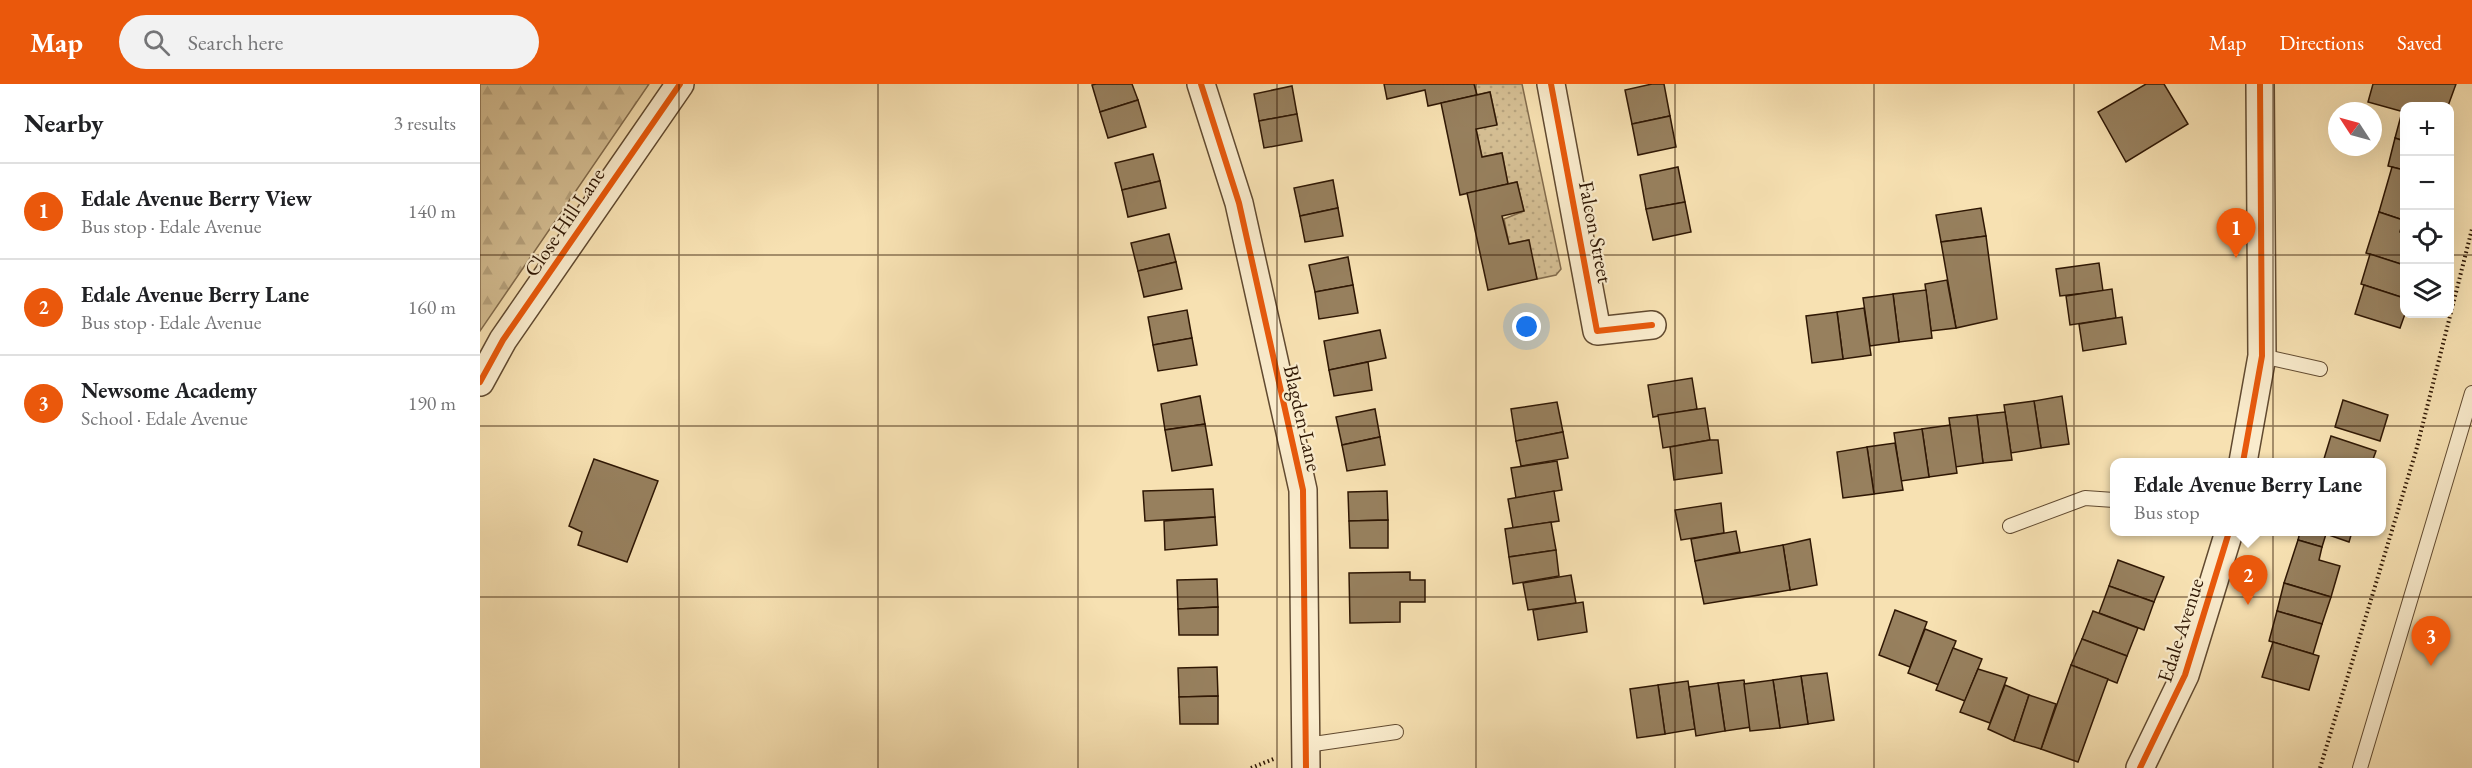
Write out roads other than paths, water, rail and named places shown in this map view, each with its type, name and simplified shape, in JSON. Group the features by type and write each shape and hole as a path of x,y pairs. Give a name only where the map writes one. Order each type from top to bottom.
{"street":[{"name":"Close Hill Lane","path":"480,382 503,340 680,84"},
{"name":"Blagden Lane","path":"1201,84 1239,203 1303,490 1307,757"},
{"name":"Falcon Street","path":"1551,84 1597,331 1652,325"},
{"path":"2244,458 2262,356 2260,84"},
{"name":"Edale Avenue","path":"2140,768 2186,675 2226,536"}],"lane":[{"path":"2262,356 2320,369"},
{"path":"2360,768 2472,393"},
{"path":"2010,526 2085,498 2110,500"},
{"path":"1307,757 1396,732"}],"place":[{"name":"Edale Avenue Berry View","path":"2236,258"},
{"name":"Edale Avenue Berry Lane","path":"2248,605"},
{"name":"Newsome Academy","path":"2431,666"}]}
